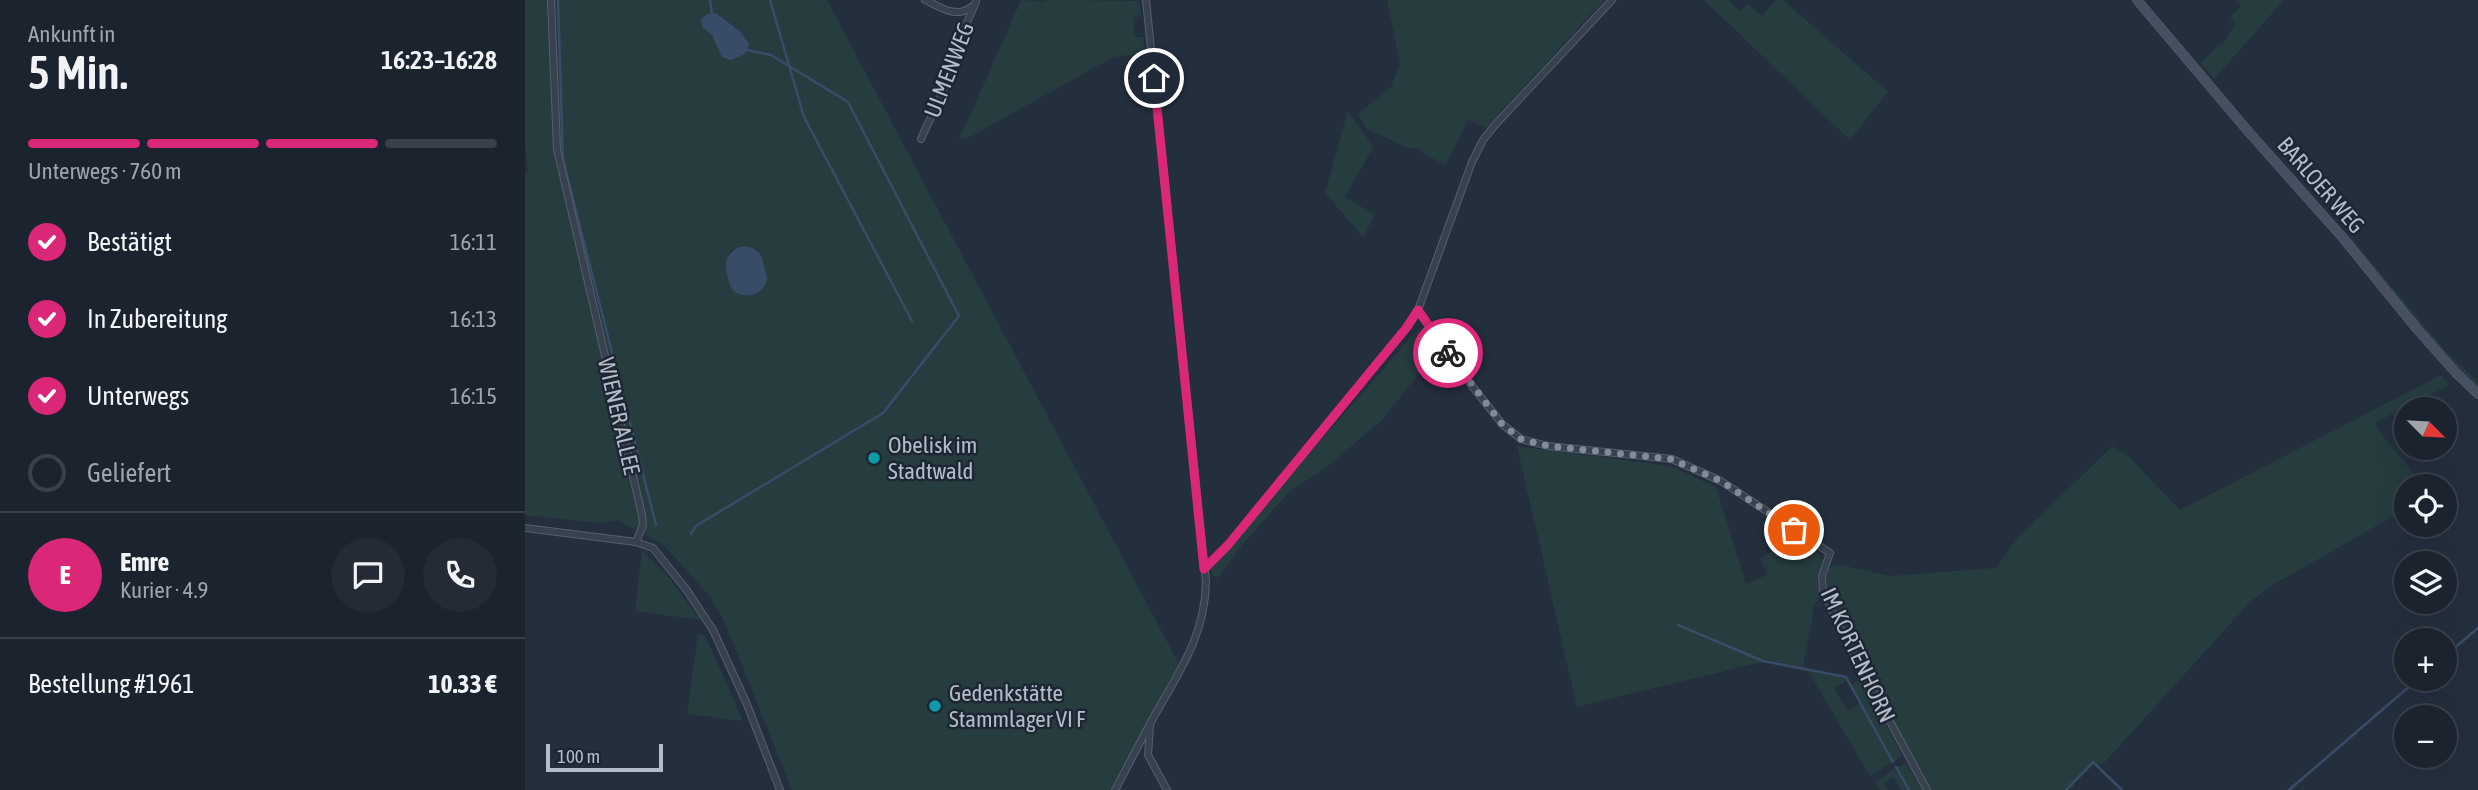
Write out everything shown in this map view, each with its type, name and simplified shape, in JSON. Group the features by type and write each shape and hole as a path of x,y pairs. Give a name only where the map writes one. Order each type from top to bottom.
{"street":[{"name":"WIENER ALLEE","path":"551,0 557,149 642,515 643,525 636,542"},
{"name":"ULMENWEG","path":"925,0 955,13 969,10 976,1"},
{"path":"1115,790 1180,672 1195,640 1206,605 1146,0"},
{"path":"1204,569 1236,535 1407,327 1418,310 1472,162 1483,140 1612,0"},
{"name":"BARLOER WEG","path":"2137,0 2247,131 2343,238 2425,338 2478,394"},
{"name":"ULMENWEG","path":"921,139 948,79 949,64 976,1"},
{"name":"IM KORTENHORN","path":"1418,310 1502,424 1521,439 1548,446 1671,459 1721,481 1830,554 1822,576 1823,592 1927,790"},
{"path":"525,528 636,542 653,548 694,599 713,630 780,790"},
{"path":"1148,755 1150,724"},
{"path":"1135,752 1143,751 1148,755 1167,790"}],"green space":[{"path":"525,0 827,0 1179,664 1110,790 792,790 727,627 711,598 665,546 618,520 598,523 525,515 525,174 528,173 525,144","holes":["716,13 741,32 749,44 722,57 712,35","744,246 757,250 744,296 733,290 728,255 732,250"]},
{"path":"1021,0 1139,1 1141,16 1133,17 1135,37 1143,37 1145,53 1114,57 968,138 959,140"},
{"path":"1387,0 1604,0 1486,128 1468,120 1446,165 1425,155 1419,149 1405,147 1367,129 1358,114 1391,87 1400,63"},
{"path":"1704,0 1728,0 1740,11 1748,4 1762,16 1776,0 1783,0 1888,92 1850,140"},
{"path":"2234,0 2284,0 2214,79 2201,63 2222,45 2236,23 2230,17 2241,6"},
{"path":"1348,111 1373,147 1345,197 1375,215 1363,237 1325,193"},
{"path":"2351,238 2447,353 2478,382 2478,389 2451,362 2350,244"},
{"path":"1420,327 1437,351 1383,419 1328,466 1290,491 1242,545 1218,578 1212,575 1211,566"},
{"path":"2441,375 2449,385 2426,397 2398,397"},
{"path":"2394,399 2394,413 2375,423 2394,449 2394,460 2403,460 2415,474 2394,474 2394,516 2268,588 2249,603 2104,763 2093,765 2069,790 1932,790 1862,663 1827,587 1826,578 1830,567 1837,564 1890,576 1996,568 2019,536 2113,446 2129,457 2180,510"},
{"path":"1517,446 1670,466 1716,487 1746,584 1768,574 1760,559 1783,544 1772,524 1818,553 1822,561 1817,581 1822,597 1815,603 1803,667 1762,659 1762,662 1577,707"},
{"path":"642,550 670,579 700,620 635,611"},
{"path":"698,634 705,635 743,721 687,714"},
{"path":"1809,672 1847,680 1834,688 1847,711 1860,704 1850,685 1861,679 1902,754 1899,758 1870,776"},
{"path":"1907,764 1922,790 1901,790 1893,777 1883,783 1888,790 1881,790 1875,783 1897,767"}],"water":[{"path":"716,13 741,32 749,44 745,54 731,60 722,57 712,35 702,27 701,19"},
{"path":"744,246 759,253 767,277 762,289 748,296 733,290 726,269 729,256"}],"waterway":[{"path":"558,0 563,160 656,525"},
{"path":"710,0 712,14"},
{"path":"770,0 804,117 912,321"},
{"path":"691,534 696,526 883,413 959,316 848,102 771,55 747,50"},
{"path":"1678,625 1763,661 1846,677 1893,762"},
{"path":"2457,646 2478,628"},
{"path":"2289,790 2404,691"},
{"path":"2066,790 2093,762 2122,790"},
{"path":"1896,767 1909,790"}],"way so far":[{"path":"1448,353 1502,424 1521,439 1548,446 1671,459 1721,481 1794,530"}],"place":[{"name":"Obelisk im Stadtwald","path":"874,458"},
{"name":"Gedenkstätte Stammlager VI F","path":"935,706"}],"route":[{"path":"1154,78 1204,569 1228,545 1407,327 1418,310 1448,353"}]}
